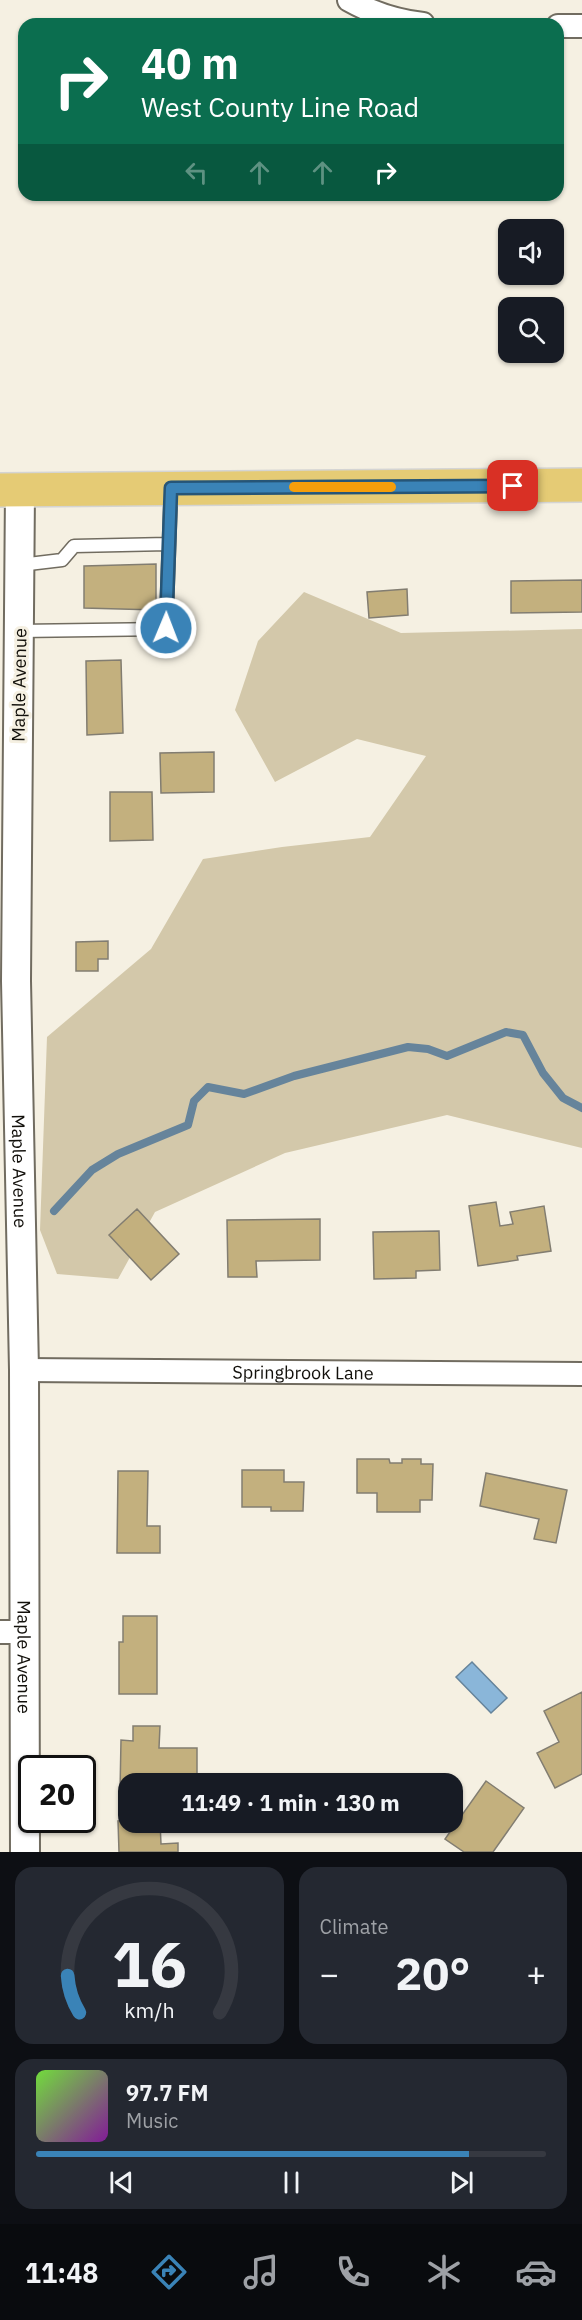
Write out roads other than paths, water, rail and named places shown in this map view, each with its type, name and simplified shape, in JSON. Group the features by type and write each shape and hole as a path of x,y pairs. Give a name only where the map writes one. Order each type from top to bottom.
{"main road":[{"path":"10,490 582,485"}],"street":[{"path":"349,0 392,18"},
{"path":"564,26 582,26"},
{"name":"Maple Avenue","path":"10,490 20,565 8,981 24,1370 12,1632 25,1852"},
{"name":"Springbrook Lane","path":"24,1370 582,1374"}],"lane":[{"path":"19,631 166,628 171,488"},
{"path":"20,565 62,560 74,546 168,544"}],"water":[{"path":"472,1662 507,1698 491,1713 456,1677"}],"waterway":[{"path":"54,1211 92,1170 118,1154 188,1125 194,1101 208,1087 244,1094 294,1076 408,1047 428,1049 447,1056 506,1032 523,1035 543,1073 563,1098 582,1108"}]}
